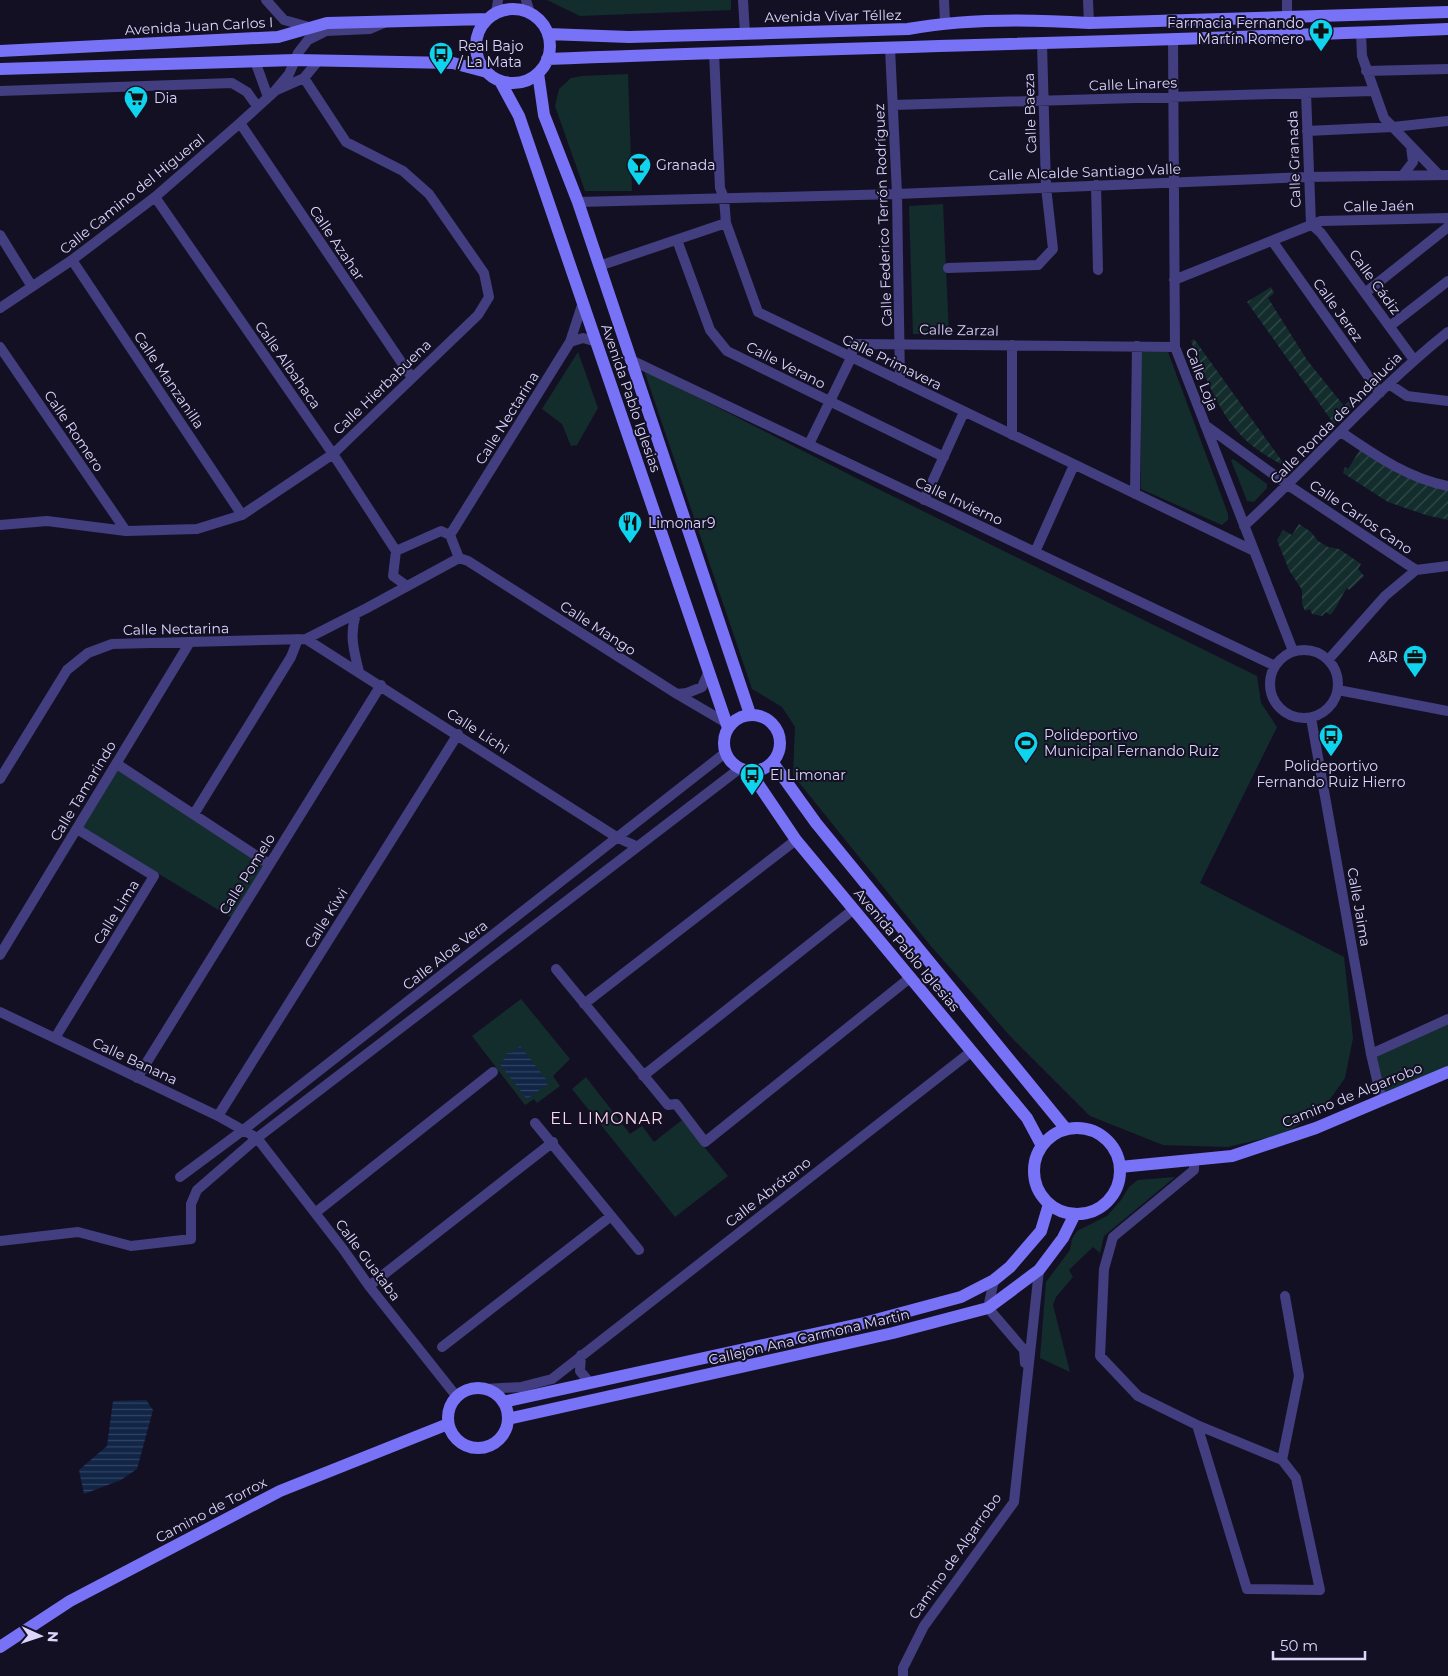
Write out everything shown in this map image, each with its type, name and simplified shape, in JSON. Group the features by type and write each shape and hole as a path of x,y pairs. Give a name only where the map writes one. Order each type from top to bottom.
{"street":[{"path":"266,0 284,20 309,27"},
{"path":"492,16 511,9 530,13 544,25 548,34 550,48 548,59 538,74 520,83 500,81 487,72 479,61 476,48 480,28 492,16 498,0"},
{"path":"526,0 530,13"},
{"path":"744,0 745,34"},
{"path":"944,0 944,22"},
{"path":"1088,0 1088,24"},
{"path":"1287,0 1287,17"},
{"name":"Avenida Vivar Téllez","path":"548,34 629,37 908,29 944,22 1048,20 1088,24 1448,12"},
{"name":"Avenida Juan Carlos I","path":"0,51 278,37 327,22 386,22 492,16"},
{"name":"Calle Camino del Higueral","path":"0,308 72,260 155,197 240,124 289,74 295,60 308,40 326,32 370,30 386,22"},
{"path":"548,59 714,52 1172,40 1448,29"},
{"path":"1361,33 1362,56 1366,71 1384,118 1410,146 1444,175"},
{"name":"Calle Loja","path":"1172,40 1175,347 1293,651"},
{"name":"Calle Baeza","path":"948,268 1038,265 1054,249 1046,187 1042,44"},
{"name":"Calle Federico Terrón Rodríguez","path":"890,48 897,194 901,343 900,381"},
{"name":"Calle Primavera","path":"714,52 720,188 724,198 726,223 758,312 1254,551"},
{"path":"0,70 295,60 453,63 487,72"},
{"name":"Calle Camino del Higueral","path":"271,94 304,78 318,61"},
{"path":"255,62 271,94"},
{"path":"1366,71 1448,69"},
{"name":"Avenida Pablo Iglesias","path":"538,74 542,109 578,202 750,714"},
{"name":"Calle Hierbabuena","path":"0,525 47,521 126,532 197,529 242,515 333,454 478,315 489,297 484,273 429,194 402,171 346,142 304,78"},
{"name":"Avenida Pablo Iglesias","path":"500,81 519,116 725,725"},
{"path":"0,91 232,82 247,92 257,106"},
{"name":"Calle Linares","path":"893,105 1373,91"},
{"name":"Calle Granada","path":"1306,92 1307,177 1311,224"},
{"path":"1307,131 1393,127 1448,121"},
{"name":"Calle Azahar","path":"240,124 412,378"},
{"path":"1403,175 1412,162 1410,146"},
{"name":"Calle Alcalde Santiago Valle","path":"578,202 897,194 1307,177 1444,175"},
{"path":"1096,185 1098,270"},
{"name":"Calle Albahaca","path":"155,197 333,454 396,551"},
{"name":"Calle Jaén","path":"1174,280 1273,242 1321,221 1448,218"},
{"path":"599,266 726,223"},
{"name":"Calle Cádiz","path":"1311,224 1322,233 1414,360"},
{"path":"1365,293 1448,227"},
{"path":"0,235 31,286"},
{"name":"Calle Verano","path":"677,240 710,330 727,350 829,402 944,457"},
{"name":"Calle Jerez","path":"1273,242 1380,393"},
{"name":"Calle Manzanilla","path":"72,260 242,515"},
{"path":"1390,326 1448,281"},
{"name":"Calle Nectarina","path":"450,535 570,342 583,302"},
{"name":"Calle Ronda de Andalucia","path":"1244,526 1414,360 1448,332"},
{"path":"570,342 583,338 597,342"},
{"path":"1436,341 1448,343"},
{"name":"Calle Zarzal","path":"809,444 851,358 854,344 1175,347"},
{"path":"1012,345 1012,435"},
{"path":"1135,494 1136,346"},
{"name":"Calle Romero","path":"0,347 126,532"},
{"name":"Calle Invierno","path":"631,360 1275,666"},
{"path":"1389,384 1408,396 1448,401"},
{"path":"924,500 964,412"},
{"name":"Calle Carlos Cano","path":"1205,425 1288,485 1416,570 1448,566"},
{"path":"1341,432 1402,471 1429,482 1448,486"},
{"path":"1035,552 1074,465"},
{"path":"408,586 393,576 396,551 440,531 450,535 459,558"},
{"name":"Calle Nectarina","path":"0,779 68,670 88,653 112,644 302,639 356,614 459,558"},
{"name":"Calle Mango","path":"459,558 468,561 725,725"},
{"path":"1329,660 1385,596 1416,570"},
{"path":"356,614 352,626 352,647 359,672"},
{"path":"194,814 302,639"},
{"name":"Calle Lichi","path":"302,639 458,734 618,838 636,846"},
{"name":"Calle Tamarindo","path":"0,955 190,642"},
{"path":"1306,649 1318,652 1329,660 1337,674 1338,690 1333,703 1324,712 1311,718 1298,718 1285,713 1276,704 1270,692 1270,678 1275,666 1283,657 1293,651 1306,649"},
{"path":"677,694 687,693 702,687 708,673"},
{"name":"Calle Pomelo","path":"137,1078 380,685"},
{"path":"1338,690 1448,711"},
{"path":"750,714 762,716 771,722 778,731 781,742 779,753 773,763 762,770 744,770 730,762 725,753 725,725 750,714"},
{"name":"Calle Jaima","path":"1311,718 1371,1054 1382,1101"},
{"name":"Calle Kiwi","path":"218,1116 458,734"},
{"name":"Calle Aloe Vera","path":"180,1177 725,753"},
{"name":"Avenida Pablo Iglesias","path":"773,763 816,823 1066,1129"},
{"path":"117,764 269,864"},
{"path":"0,1241 78,1232 131,1246 191,1239 190,1204 197,1190 257,1138 636,846 744,770"},
{"name":"Avenida Pablo Iglesias","path":"744,770 796,840 1027,1118 1042,1146"},
{"name":"Calle Lima","path":"55,1038 154,876 77,829"},
{"path":"584,1004 796,840"},
{"path":"643,1076 854,909"},
{"path":"556,969 643,1076 668,1105 676,1104 705,1142 910,977"},
{"name":"Calle Banana","path":"0,1012 218,1116 257,1138"},
{"path":"1371,1054 1448,1019"},
{"name":"Calle Abrótano","path":"485,1389 522,1387 552,1379 972,1051"},
{"path":"315,1213 493,1072"},
{"name":"Camino de Algarrobo","path":"1120,1167 1232,1156 1316,1128 1448,1072"},
{"path":"535,1123 553,1142 639,1250"},
{"path":"1080,1128 1095,1131 1107,1140 1116,1152 1120,1167 1119,1182 1113,1195 1103,1206 1090,1212 1075,1214 1061,1211 1049,1204 1039,1191 1034,1176 1035,1160 1042,1146 1052,1136 1066,1129 1080,1128"},
{"name":"Calle Guataba","path":"257,1138 369,1286 457,1397"},
{"path":"369,1286 553,1142"},
{"path":"1194,1160 1194,1170 1113,1236 1104,1269 1100,1356 1138,1396 1197,1425 1282,1460 1296,1478 1320,1590 1247,1589 1197,1425"},
{"name":"Callejon Ana Carmona Martin","path":"503,1402 864,1323 961,1297 994,1280 1010,1267 1041,1231 1049,1204"},
{"name":"Callejon Ana Carmona Martin","path":"508,1419 893,1334 988,1308 1039,1270 1063,1238 1075,1214"},
{"path":"442,1347 611,1216"},
{"name":"Camino de Algarrobo","path":"903,1676 903,1668 924,1626 1014,1502 1039,1270"},
{"path":"988,1308 994,1280"},
{"path":"1282,1460 1298,1376 1285,1296"},
{"name":"Camino de Algarrobo","path":"988,1308 1024,1350 1027,1389"},
{"path":"582,1355 580,1371 590,1383"},
{"path":"471,1389 485,1389 495,1394 503,1402 508,1419 505,1432 497,1442 486,1447 474,1448 459,1442 452,1434 448,1424 448,1414 457,1397 471,1389"},
{"name":"Camino de Torrox","path":"0,1647 70,1601 280,1491 448,1424"}],"green space":[{"path":"547,0 731,0 731,10 580,16"},
{"path":"628,74 632,191 585,191 555,106 559,89 571,78"},
{"path":"943,204 949,334 913,334 909,206"},
{"path":"1271,287 1274,293 1268,298 1307,360 1344,406 1367,385 1370,389 1334,424 1247,302"},
{"path":"1194,339 1287,468 1254,447 1232,425 1209,384 1191,341"},
{"path":"578,352 598,408 577,445 571,446 562,424 542,409"},
{"path":"1141,352 1168,352 1228,514 1228,520 1222,525 1141,489"},
{"name":"Polideportivo Municipal Fernando Ruiz","path":"644,370 860,480 1257,676 1261,703 1277,727 1200,883 1344,957 1353,1038 1345,1078 1323,1109 1286,1133 1228,1147 1163,1145 1090,1116 1011,1037 930,945 793,775 795,727 782,707 752,689"},
{"path":"1360,450 1402,475 1448,490 1448,520 1426,515 1388,502 1343,473 1345,467 1348,469"},
{"path":"1233,459 1267,484 1267,488 1254,502 1247,501 1231,460"},
{"path":"1299,524 1311,532 1318,541 1328,547 1339,549 1361,564 1358,569 1364,576 1349,590 1347,588 1330,615 1326,612 1322,616 1312,614 1310,609 1305,611 1302,604 1302,590 1289,570 1277,540 1283,530 1292,535"},
{"path":"118,769 264,864 232,918 81,827"},
{"path":"521,999 570,1059 553,1076 560,1086 537,1103 534,1099 525,1105 472,1036"},
{"path":"1448,1022 1448,1069 1384,1098 1374,1056"},
{"path":"586,1077 630,1134 642,1126 654,1142 682,1120 728,1176 675,1217 572,1089"},
{"path":"1175,1177 1104,1236 1100,1253 1093,1247 1069,1270 1073,1277 1056,1297 1053,1305 1070,1372 1040,1358 1046,1282 1070,1250 1072,1239 1077,1231 1107,1216 1129,1187 1138,1180"}],"water":[{"path":"520,1046 549,1083 527,1099 499,1063 507,1057 507,1053 512,1053"},
{"path":"146,1400 153,1410 137,1469 121,1480 84,1494 79,1470 107,1446 113,1401"}],"place":[{"name":"Farmacia Fernando Martín Romero","path":"1321,52"},
{"name":"Real Bajo / La Mata","path":"441,75"},
{"name":"Dia","path":"136,119"},
{"name":"Granada","path":"639,186"},
{"name":"Limonar9","path":"630,544"},
{"name":"A&R","path":"1415,678"},
{"name":"Polideportivo Fernando Ruiz Hierro","path":"1331,757"},
{"name":"Polideportivo Municipal Fernando Ruiz","path":"1026,764"},
{"name":"El Limonar","path":"752,796"}],"district":[{"name":"EL LIMONAR","path":"607,1118"}]}
